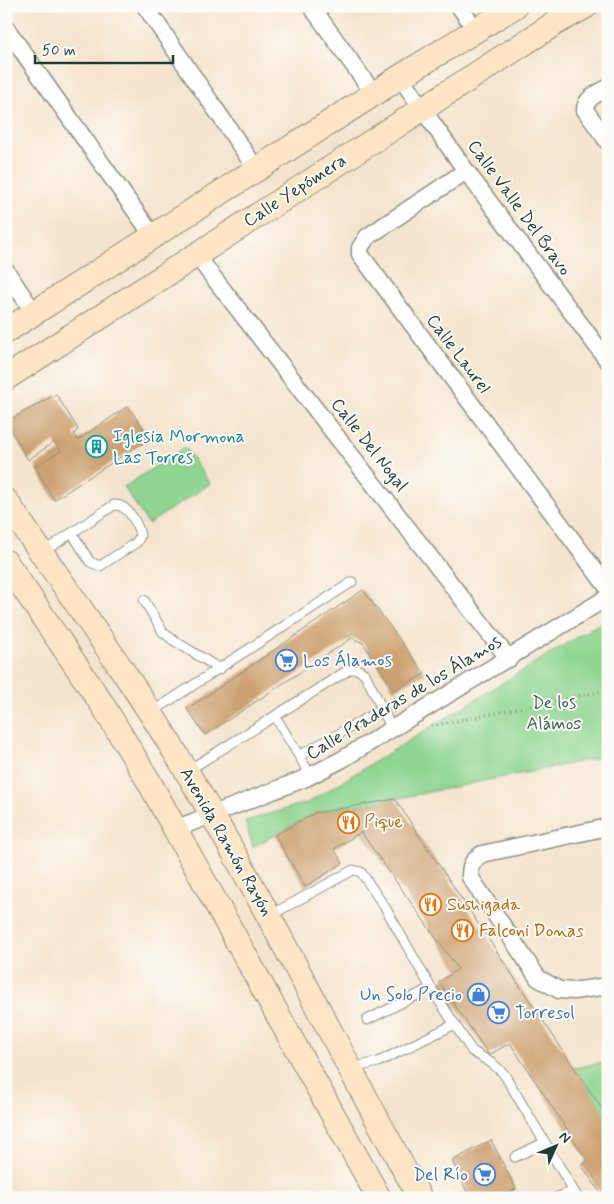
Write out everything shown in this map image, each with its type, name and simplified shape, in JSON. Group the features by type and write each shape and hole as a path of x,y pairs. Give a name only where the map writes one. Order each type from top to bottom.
{"main road":[{"path":"6,331 400,77 515,6"},
{"name":"Calle Yepómera","path":"6,378 556,22 586,6"},
{"name":"Avenida Ramón Rayón","path":"6,501 150,714 186,771 268,916 348,1069 420,1198"},
{"name":"Avenida Ramón Rayón","path":"6,562 102,704 175,829 379,1198"}],"street":[{"path":"145,6 257,170"},
{"path":"311,6 374,94"},
{"path":"459,6 476,30"},
{"path":"6,28 153,236"},
{"name":"Calle Valle Del Bravo","path":"400,77 466,171 608,361"},
{"path":"608,88 589,100 585,110 608,142"},
{"name":"Calle Laurel","path":"466,171 367,237 360,248 360,254 608,588"},
{"name":"Calle Del Nogal","path":"196,255 509,659"},
{"path":"6,271 35,314"},
{"name":"Calle Praderas de los Álamos","path":"175,829 311,776 608,598"},
{"path":"608,827 482,854 473,860 470,867 470,877 538,978 559,990 572,992 608,986"}],"lane":[{"path":"42,553 72,533 114,505 120,505 128,510 140,536 137,542 100,566 90,562 72,533"},
{"path":"150,714 352,582"},
{"path":"144,600 168,636 220,668"},
{"path":"186,771 350,670 357,669 365,674 392,729"},
{"path":"299,756 383,709"},
{"path":"275,716 311,776"},
{"path":"268,916 353,870 357,870 365,876 431,988 472,1051 493,1064 504,1074 576,1194 556,1198"},
{"path":"367,1020 431,988"},
{"path":"348,1069 378,1062 455,1024"},
{"path":"515,1157 545,1142"}],"path":[{"path":"424,726 608,690"}],"green space":[{"path":"185,447 210,484 148,524 124,487"},
{"name":"De los Alámos","path":"608,618 608,756 395,799 315,813 253,847 245,821 309,802"},
{"path":"608,1061 608,1118 574,1068"}],"building":[{"name":"Iglesia Mormona Las Torres","path":"56,394 78,429 74,434 78,440 128,406 150,438 54,500 35,466 61,451 54,442 28,460 6,422"},
{"name":"Los Álamos","path":"363,590 425,674 394,690 363,643 352,638 205,735 187,709"},
{"name":"Torresol","path":"395,799 608,1118 608,1198 604,1198 582,1166 587,1160 510,1043 489,1055 439,982 458,969 361,832 334,849 343,863 305,887 275,835 315,813"},
{"name":"Del Río","path":"491,1140 516,1189 499,1198 470,1198 452,1161"}],"place":[{"name":"Iglesia Mormona Las Torres","path":"97,447"},
{"name":"Los Álamos","path":"287,661"},
{"name":"Pique","path":"348,822"},
{"name":"Sushigada","path":"431,905"},
{"name":"Falconi Donas","path":"463,931"},
{"name":"Un Solo Precio","path":"478,995"},
{"name":"Torresol","path":"499,1013"},
{"name":"Del Río","path":"484,1175"}]}
